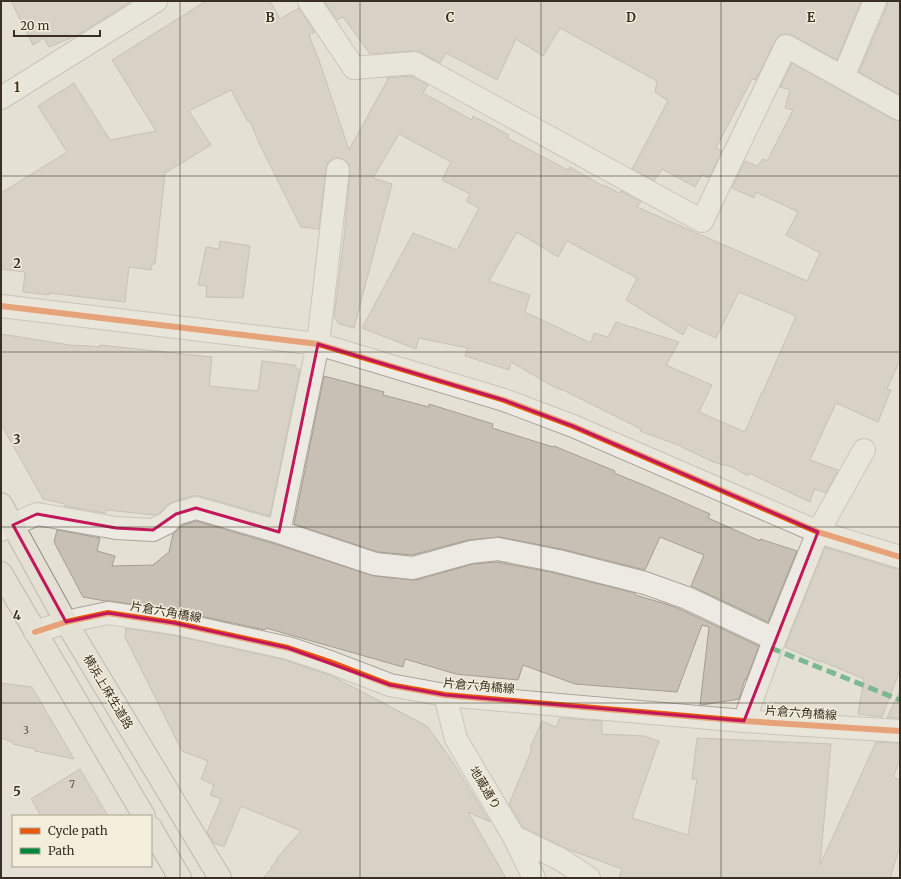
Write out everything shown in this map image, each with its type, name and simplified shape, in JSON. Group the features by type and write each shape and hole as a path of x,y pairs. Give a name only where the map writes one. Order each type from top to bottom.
{"main road":[{"name":"横浜上麻生道路","path":"1,504 7,527 220,878"},
{"path":"1,573 143,815"},
{"path":"152,830 180,878"}],"street":[{"path":"1,98 156,1"},
{"path":"309,1 354,68 414,63 702,221 786,46 900,109"},
{"path":"842,77 875,1"},
{"path":"279,532 318,344 338,170"},
{"path":"1,306 318,344 504,400 573,426 818,532 900,557"},
{"path":"744,721 774,639 818,532 864,450"},
{"path":"7,527 37,514 116,528 153,530 167,523 176,514 196,508 279,532 376,564 413,568 471,552 498,549 558,561 645,583 687,598 774,639"},
{"name":"片倉六角橋線","path":"35,632 66,622 108,613 174,623 288,648 390,685 445,695 744,721 900,731"},
{"name":"地蔵通り","path":"445,695 456,739 514,837 534,878"},
{"path":"514,837 560,859 589,878"}],"highlighted area":[{"path":"318,344 504,400 573,426 818,532 744,721 445,695 390,685 288,648 174,623 108,613 66,622 13,525 37,514 116,528 153,530 176,514 196,508 279,532"}],"building":[{"path":"11,1 132,1 78,35 49,47 44,38 33,45"},
{"path":"206,1 270,1 280,19 299,8 315,32 309,35 319,60 349,150 388,79 386,78 411,76 428,85 423,93 472,120 473,116 509,135 507,138 568,170 570,167 603,186 604,185 619,193 621,191 641,202 637,207 807,281 820,253 786,235 798,212 756,192 754,198 732,188 745,161 757,166 763,159 767,161 793,110 785,108 790,90 780,87 792,63 894,120 900,121 900,360 887,389 891,390 878,422 836,403 810,460 838,470 826,493 814,489 810,502 749,473 748,476 732,467 713,462 678,445 640,431 641,429 554,387 511,362 509,370 465,356 467,348 419,338 416,349 362,328 413,233 457,250 479,208 466,201 470,194 442,180 451,162 399,134 373,178 392,184 354,328 339,324 334,317 344,238 350,171 349,165 345,160 339,158 333,158 328,162 319,229 301,227 259,143 250,121 248,122 231,90 189,111 211,145 165,173 155,264 152,264 151,270 129,267 125,302 49,293 49,295 23,292 25,272 1,269 1,193 67,152 38,106 74,83 110,140 156,131 112,60","holes":["517,232 558,257 567,241 637,278 626,300 683,335 688,325 716,338 739,292 796,316 745,432 699,412 712,385 666,365 679,342 616,322 608,337 594,333 591,343 525,312 530,295 489,281"]},
{"path":"324,1 861,1 837,60 792,35 785,34 779,36 775,41 756,80 752,79 716,148 722,151 709,178 702,175 695,187 662,169 654,181 632,169 668,101 655,92 657,81 560,28 543,56 516,39 497,80 446,53 440,63 420,52 413,51 370,54 343,17 337,20"},
{"path":"887,1 900,1 900,95 859,72 887,6"},
{"path":"220,241 250,246 243,298 206,297 207,286 198,285 206,247 219,249"},
{"path":"1,334 76,346 100,347 100,345 212,357 209,386 258,391 262,361 295,365 297,369 300,370 270,516 199,496 192,496 172,502 160,513 155,515 106,510 105,513 64,506 65,504 43,499 1,424"},
{"path":"324,376 384,392 383,395 429,407 429,404 493,424 492,428 553,447 554,446 615,471 614,473 710,514 708,518 760,541 760,539 797,551 768,622 691,586 704,555 660,537 645,570 561,549 500,537 468,540 412,555 378,552 294,524"},
{"path":"196,521 275,544 374,576 416,580 473,564 497,562 555,573 635,593 635,595 666,604 759,646 746,680 745,679 739,699 702,705 700,705 709,627 702,625 677,692 575,684 523,665 518,680 456,674 405,659 403,667 266,628 265,630 177,611 83,597 54,542 57,530 100,538 97,551 115,556 112,566 153,565 169,552 173,534 183,525"},
{"path":"825,547 900,569 900,670 882,717 858,714 864,679 785,647"},
{"path":"126,628 172,635 285,660 332,676 427,726 453,762 490,822 468,812 506,878 263,878 272,868 271,867 277,860 276,859 301,831 241,806 224,847 214,843 207,832 221,799 210,795 214,785 201,779 208,761 182,751 125,637"},
{"path":"1,683 32,687 74,759 35,751 35,749 13,744 13,742 1,738"},
{"path":"900,690 900,718 887,718"},
{"path":"560,718 602,721 602,734 644,736 659,741 632,818 688,835 697,779 692,779 697,738 831,744 820,865 876,742 900,743 900,760 893,777 900,780 900,846 890,878 619,878 622,869 567,849 523,827 509,804 542,721 556,727"},
{"path":"80,769 107,815 40,815 31,799"}],"marked path":[{"path":"771,648 900,700"}],"cycle path":[{"path":"1,306 318,344 504,400 573,426 818,532 900,557"},
{"path":"35,632 66,622 108,613 174,623 288,648 390,685 445,695 744,721 900,731"}]}
